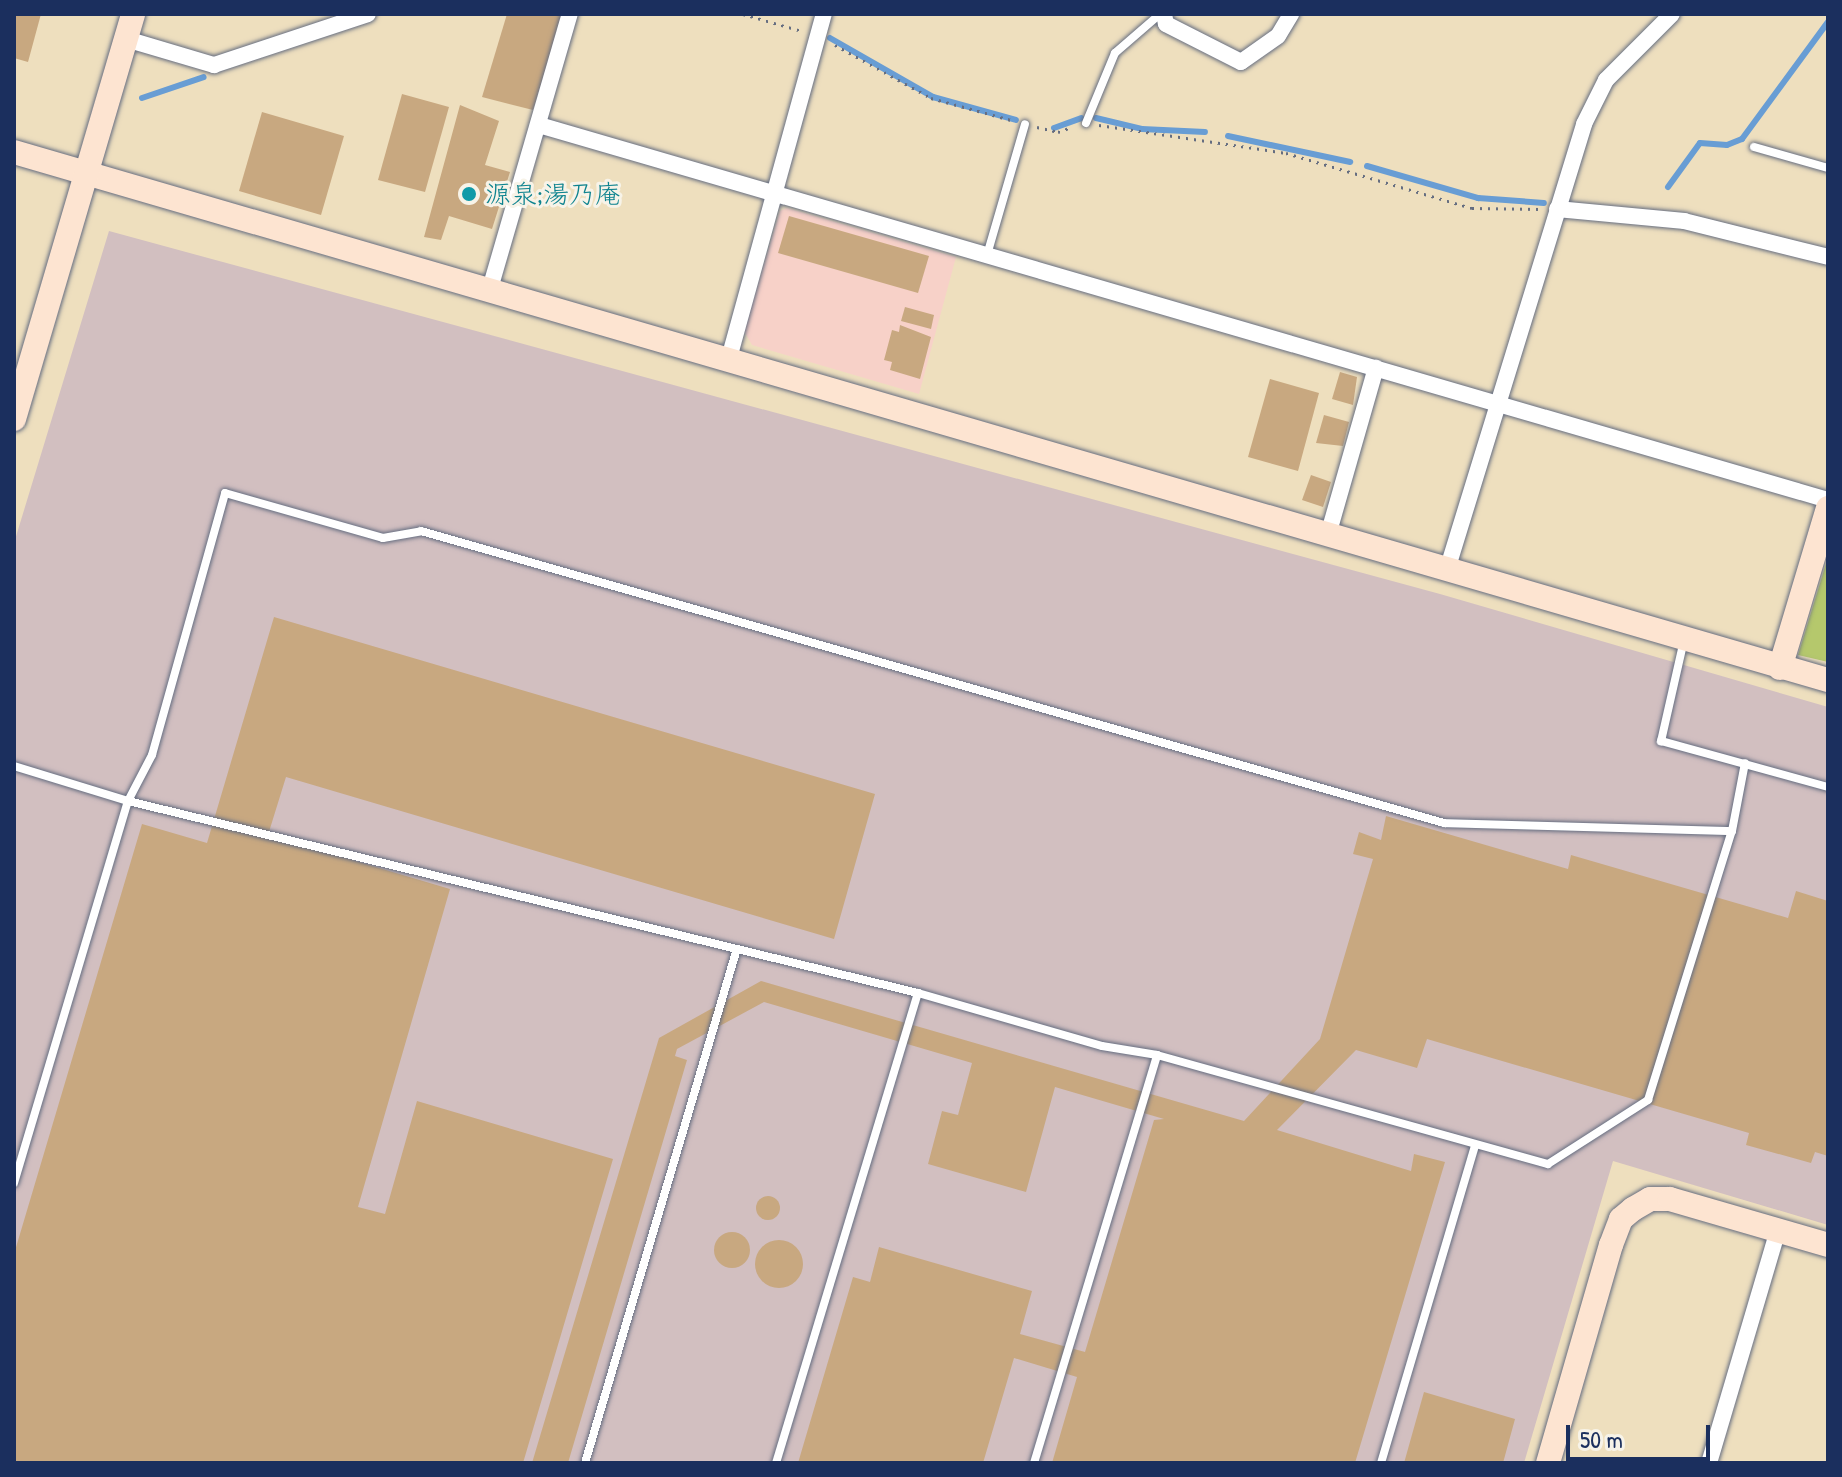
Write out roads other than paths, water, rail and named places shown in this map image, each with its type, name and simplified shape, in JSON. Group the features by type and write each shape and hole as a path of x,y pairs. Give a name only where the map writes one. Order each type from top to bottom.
{"street":[{"path":"14,419 133,14"},
{"path":"126,39 214,65 368,14"},
{"path":"489,292 570,14"},
{"path":"728,362 777,195 824,14"},
{"path":"1162,14 1166,24 1241,62 1278,36 1291,14"},
{"path":"1447,570 1584,124 1606,80 1672,14"},
{"path":"539,125 1828,500"},
{"path":"14,152 1828,680"},
{"path":"1557,209 1684,221 1828,257"},
{"path":"1328,535 1376,368"},
{"path":"1780,668 1828,508"},
{"path":"1548,1463 1621,1219 1650,1199 1670,1199 1828,1245"},
{"path":"1709,1463 1778,1230"}],"lane":[{"path":"1086,123 1115,53 1162,14"},
{"path":"987,256 1025,124"},
{"path":"1754,147 1828,168"},
{"path":"14,1183 128,801 152,755 225,493 383,538 421,531 1444,823 1732,831"},
{"path":"1684,640 1661,741 1828,787"},
{"path":"14,766 128,801 736,952 918,993 1102,1046 1157,1055 1548,1164 1648,1100 1732,831 1745,763"},
{"path":"585,1463 736,952"},
{"path":"776,1463 918,993"},
{"path":"1034,1463 1157,1055"},
{"path":"1381,1463 1475,1145"}],"waterway":[{"path":"1668,187 1700,143 1727,145 1742,139 1828,22"},
{"path":"830,38 933,97 1016,120"},
{"path":"142,98 204,77"},
{"path":"1054,128 1081,118"},
{"path":"1096,118 1142,129 1205,132"},
{"path":"1228,136 1350,162"},
{"path":"1367,166 1478,198 1544,203"}],"place":[{"name":"源泉;湯乃庵","path":"469,194"}]}
